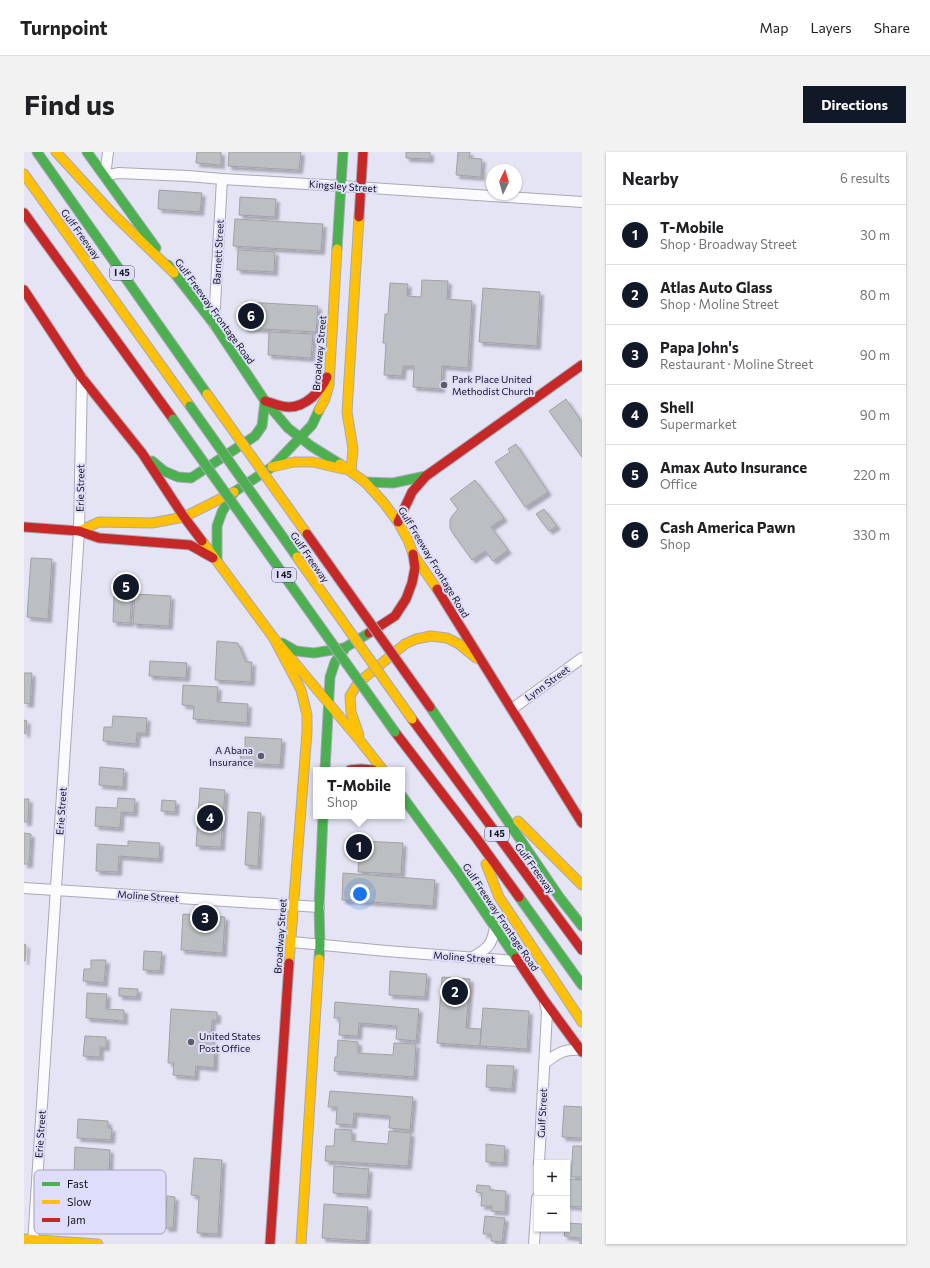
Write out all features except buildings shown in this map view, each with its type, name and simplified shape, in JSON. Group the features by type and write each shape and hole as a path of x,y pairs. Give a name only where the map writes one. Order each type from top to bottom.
{"main road":[{"name":"Gulf Freeway","path":"37,152 430,707 560,898 582,926"},
{"path":"56,152 112,213 174,273"},
{"name":"Gulf Freeway Frontage Road","path":"87,152 174,273 214,324 265,401 288,428 311,446 351,471 365,482 384,503 398,522 414,554 582,823"},
{"name":"Broadway Street","path":"217,560 218,526 222,512 234,492 272,467 312,425 326,399 331,362 343,152"},
{"path":"272,467 294,462 313,462 351,471 353,449 347,412 363,152"},
{"name":"Gulf Freeway","path":"24,174 412,718 582,950"},
{"name":"I 45","path":"24,213 173,419 395,732 477,840 582,985"},
{"path":"24,290 82,378 142,453 184,517 273,637 381,767"},
{"path":"142,453 164,471 178,478 192,478 255,436 262,426 265,401 291,407 311,398 325,381 331,362"},
{"path":"398,522 412,492 426,476 582,365"},
{"path":"365,482 393,483 426,476"},
{"path":"79,531 99,522 152,523 184,517 234,492"},
{"path":"24,526 79,531 99,538 175,543 190,546 217,560"},
{"path":"325,767 330,677 335,662 346,647 395,616 406,599 412,583 415,568 414,554"},
{"path":"361,742 351,712 350,696 358,683 404,644 416,639 431,636 447,638 459,644 484,664"},
{"path":"273,637 296,652 314,653 346,647"},
{"name":"Broadway Street","path":"270,1244 307,722 301,690 273,637"},
{"path":"490,794 582,886"},
{"name":"Gulf Freeway Frontage Road","path":"405,800 458,873 544,1000 581,1051"},
{"path":"301,1244 320,945 319,907 323,819"},
{"path":"477,840 499,897 582,1022"},
{"path":"30,1241 98,1244"}],"street":[{"path":"105,176 108,152"},
{"name":"Kingsley Street","path":"105,176 118,173 188,176 582,202"},
{"name":"Barnett Street","path":"214,324 222,179"},
{"name":"Erie Street","path":"35,1170 56,890 79,531 82,378"},
{"name":"Lynn Street","path":"512,709 582,658"},
{"name":"Moline Street","path":"24,888 319,907"},
{"path":"474,957 490,945 495,926"},
{"name":"Moline Street","path":"292,942 518,960"},
{"name":"Gulf Street","path":"539,1160 547,1012 544,1000"},
{"path":"544,1064 554,1056 570,1049 581,1051"},
{"name":"Erie Street","path":"30,1241 34,1187"},
{"path":"534,1244 535,1232"}],"traffic: fast":[{"path":"37,152 207,394"},
{"path":"87,152 156,248"},
{"path":"337,249 343,152"},
{"path":"168,265 214,324 265,401 288,428 311,446 340,464"},
{"path":"152,461 164,471 178,477 191,478 255,436 262,426 265,401"},
{"path":"190,406 297,557"},
{"path":"217,560 217,526 222,512 234,492 272,467 312,425 319,410"},
{"path":"173,419 395,732"},
{"path":"365,482 393,483 426,476"},
{"path":"325,767 330,677 335,662 346,647 369,633"},
{"path":"282,643 296,651 314,653 344,648"},
{"path":"430,707 560,898 582,926"},
{"path":"405,800 458,873 516,958"},
{"path":"319,959 319,907 323,819"},
{"path":"519,897 582,985"}],"traffic: slow":[{"path":"56,152 112,213 174,273"},
{"path":"24,174 190,406"},
{"path":"351,471 353,449 347,412 359,217"},
{"path":"319,410 325,399 329,385 337,249"},
{"path":"207,394 307,534"},
{"path":"272,467 294,462 313,462 343,469"},
{"path":"340,464 365,482 384,503 398,522 408,540 413,554 437,589"},
{"path":"79,531 99,522 152,523 184,517 234,492"},
{"path":"202,541 273,637 381,767"},
{"path":"297,557 412,719"},
{"path":"359,735 351,712 350,696 358,683 405,644 416,639 431,636 447,638 459,644 476,658"},
{"path":"273,637 301,690 307,715 307,732 289,963"},
{"path":"518,821 582,885"},
{"path":"486,864 499,897 582,1022"},
{"path":"301,1244 319,959"},
{"path":"24,1239 98,1244"}],"traffic: jam":[{"path":"359,217 363,152"},
{"path":"24,213 173,419"},
{"path":"24,290 82,378 142,453 184,517 202,541"},
{"path":"398,522 412,492 426,476 582,365"},
{"path":"265,401 286,407 301,404 317,393 327,377"},
{"path":"24,527 79,531 99,538 190,545 213,558"},
{"path":"307,534 430,707"},
{"path":"369,633 395,616 406,599 412,583 415,568 413,554"},
{"path":"437,589 582,823"},
{"path":"412,719 582,950"},
{"path":"395,732 477,839 519,897"},
{"path":"516,958 544,1000 582,1052"},
{"path":"270,1244 289,963"}],"place":[{"name":"Cash America Pawn","path":"251,316"},
{"name":"Park Place United Methodist Church","path":"444,385"},
{"name":"Amax Auto Insurance","path":"126,587"},
{"name":"A Abana Insurance","path":"261,756"},
{"name":"Shell","path":"210,818"},
{"name":"T-Mobile","path":"359,847"},
{"name":"Papa John's","path":"205,918"},
{"name":"Atlas Auto Glass","path":"455,992"},
{"name":"United States Post Office","path":"191,1042"}]}
